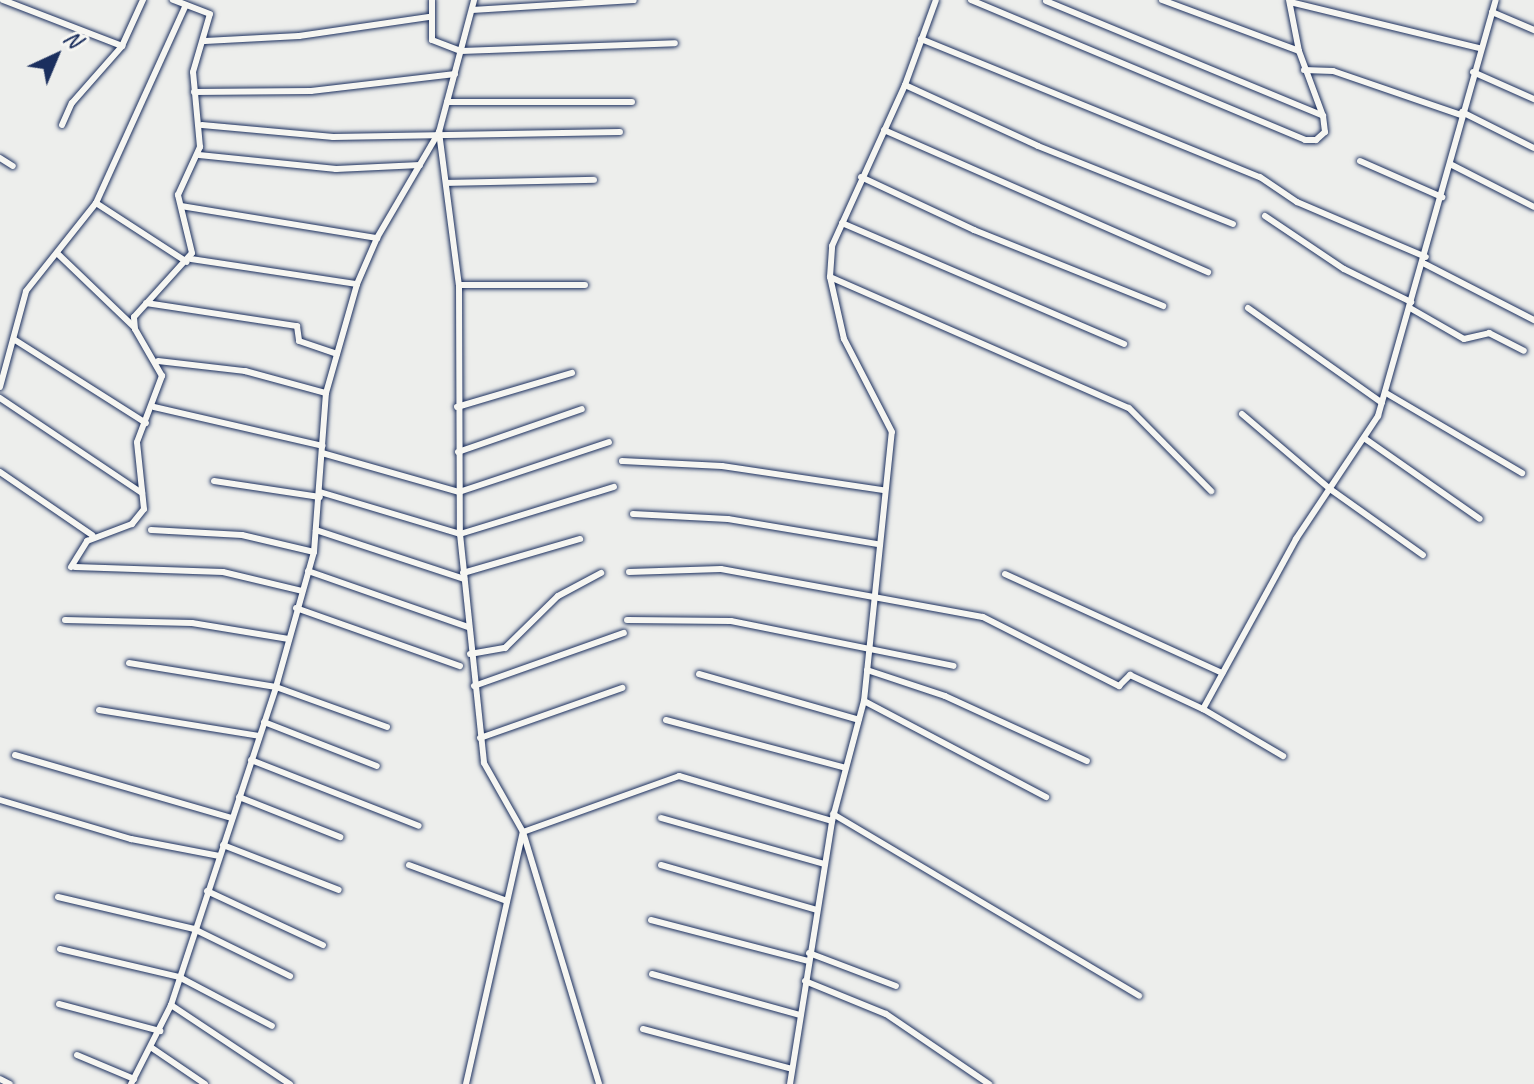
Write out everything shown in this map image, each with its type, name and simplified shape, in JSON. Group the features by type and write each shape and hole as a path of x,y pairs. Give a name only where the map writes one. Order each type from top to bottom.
{"street":[{"path":"3,0 122,46"},
{"path":"62,125 72,103 122,46 143,0"},
{"path":"135,329 134,317 189,261 190,230 181,206 179,188 199,155 202,125 193,72 205,41 210,14 173,0"},
{"path":"432,0 429,17 432,40 461,51 675,43"},
{"path":"77,1055 133,1082 171,1005 276,687 314,552 326,393 357,284 377,238 439,132 474,0"},
{"path":"472,10 634,0"},
{"path":"790,1084 833,818 864,701 891,424 844,339 830,277 832,246 905,85 936,0"},
{"path":"971,0 1305,140 1325,132 1323,116 1304,70 1289,1 1479,48"},
{"path":"1162,0 1299,51"},
{"path":"1203,709 1296,539 1364,438 1382,403 1452,165 1462,114 1494,0"},
{"path":"1046,1 1323,116"},
{"path":"0,387 26,291 59,255 96,203 186,5"},
{"path":"1492,12 1534,30"},
{"path":"205,41 299,36 429,17"},
{"path":"921,39 1260,177 1297,202 1425,261 1534,320"},
{"path":"1304,70 1333,71 1462,114 1534,148"},
{"path":"1473,72 1534,99"},
{"path":"194,92 311,91 455,74"},
{"path":"905,85 1038,146 1233,224"},
{"path":"447,102 632,102"},
{"path":"202,125 333,137 439,132 620,132"},
{"path":"884,130 1208,272"},
{"path":"439,132 459,285 457,407 460,534 470,654 484,763 523,832 599,1084"},
{"path":"199,155 336,169 420,165"},
{"path":"0,158 13,166"},
{"path":"1360,161 1442,197"},
{"path":"1452,165 1534,207"},
{"path":"861,177 974,230 1163,306"},
{"path":"446,183 594,180"},
{"path":"96,203 189,261 357,284"},
{"path":"181,206 377,238"},
{"path":"1265,216 1344,269 1411,305 1464,339 1489,333 1524,351"},
{"path":"842,223 1124,344"},
{"path":"59,255 135,329 158,361 162,376 154,407 137,442 142,493 140,517 87,541 73,567 223,572 302,591"},
{"path":"830,277 1129,408 1211,491"},
{"path":"459,285 585,285"},
{"path":"146,303 297,326 299,341 337,354"},
{"path":"1248,308 1382,403"},
{"path":"15,340 146,423"},
{"path":"158,361 245,371 326,393"},
{"path":"457,407 572,373"},
{"path":"1386,393 1522,473"},
{"path":"0,398 142,493"},
{"path":"154,407 322,449 459,492 609,442"},
{"path":"458,452 582,409"},
{"path":"1242,414 1330,489 1423,555"},
{"path":"1364,438 1480,519"},
{"path":"622,461 722,466 883,490"},
{"path":"0,472 92,535"},
{"path":"214,481 320,494 460,534 614,487"},
{"path":"633,514 728,519 878,544"},
{"path":"151,530 242,535 314,552"},
{"path":"316,530 464,576 580,539"},
{"path":"629,572 721,569 983,617 1119,686 1130,675 1203,709 1283,756"},
{"path":"308,571 468,627"},
{"path":"470,654 505,648 558,596 601,573"},
{"path":"1005,574 1222,673"},
{"path":"296,608 460,666"},
{"path":"65,620 192,623 289,639"},
{"path":"627,620 731,621 954,666"},
{"path":"474,686 624,633"},
{"path":"129,663 276,687 387,727"},
{"path":"867,670 945,696 1087,761"},
{"path":"699,674 859,720"},
{"path":"480,738 622,688"},
{"path":"864,701 1046,797"},
{"path":"99,710 259,736"},
{"path":"666,720 846,768"},
{"path":"264,722 377,766"},
{"path":"15,755 232,818"},
{"path":"251,760 419,826"},
{"path":"523,832 679,776 833,818 1139,996"},
{"path":"239,797 340,837"},
{"path":"0,800 131,839 219,856"},
{"path":"661,818 825,864"},
{"path":"466,1084 523,832"},
{"path":"223,845 339,890"},
{"path":"409,865 507,901"},
{"path":"661,865 817,910"},
{"path":"207,891 323,945"},
{"path":"58,897 194,929 290,976"},
{"path":"651,920 809,957 896,986"},
{"path":"60,949 179,977 272,1026"},
{"path":"652,974 800,1015"},
{"path":"805,981 886,1014 989,1084"},
{"path":"59,1004 160,1031"},
{"path":"171,1005 290,1084"},
{"path":"643,1029 792,1069"},
{"path":"152,1048 205,1084"},
{"path":"0,1079 10,1084"}]}
